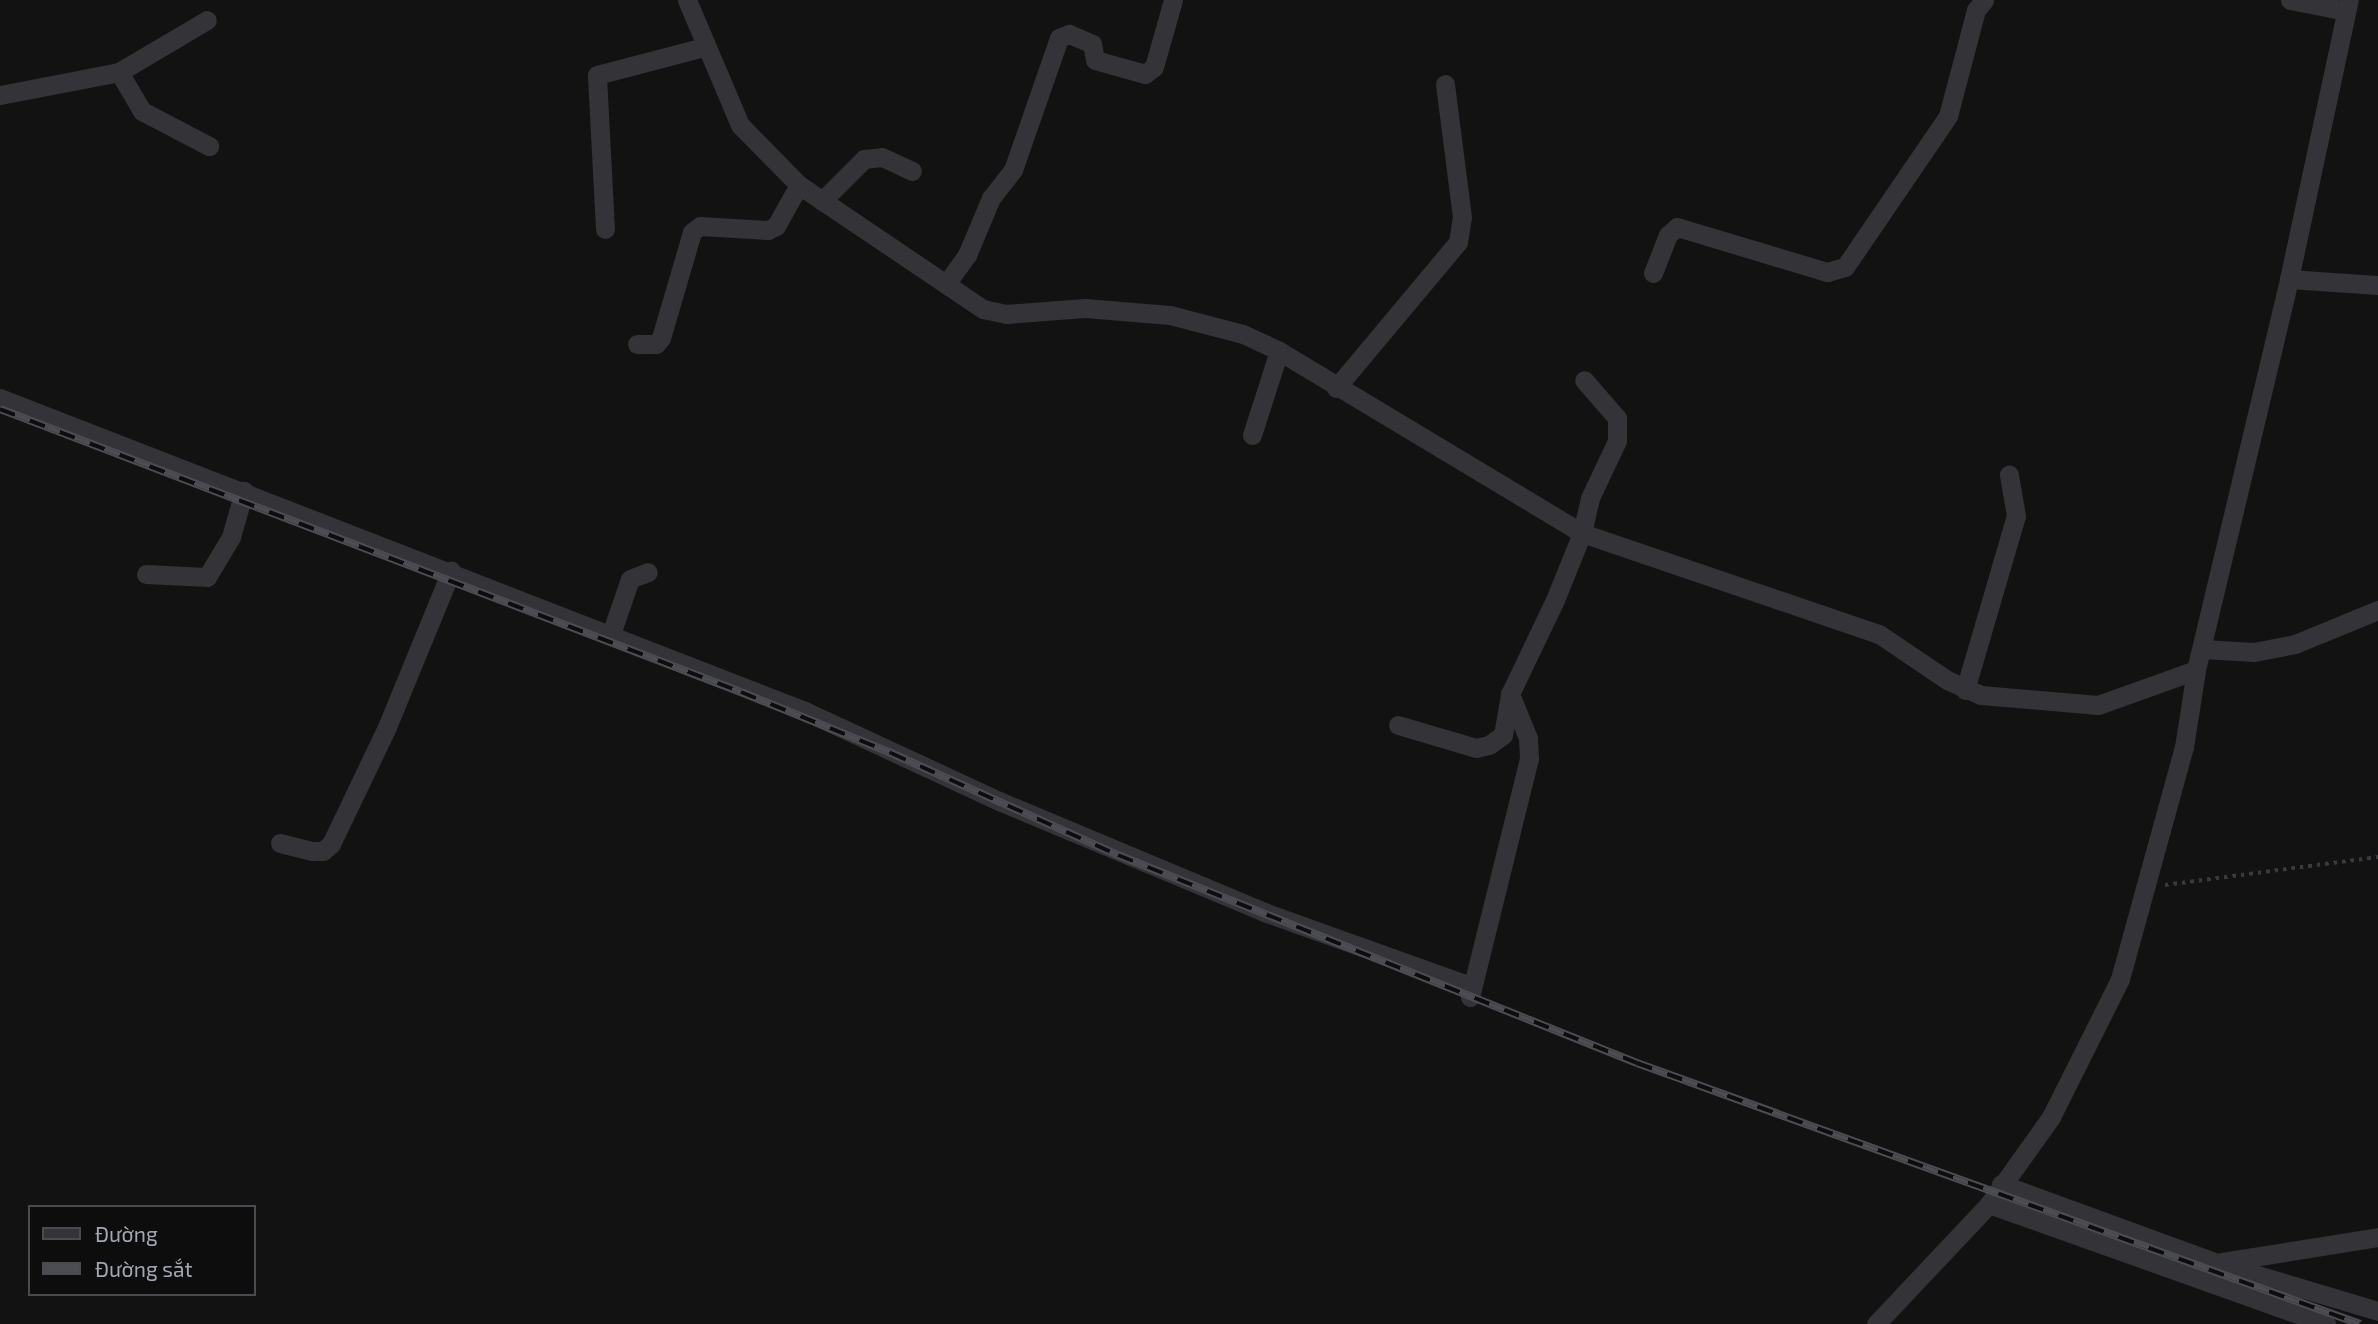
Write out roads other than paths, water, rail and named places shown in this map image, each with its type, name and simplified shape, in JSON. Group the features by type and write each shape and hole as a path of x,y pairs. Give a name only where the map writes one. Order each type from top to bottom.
{"street":[{"path":"687,0 704,47 740,125 799,185 983,309 1006,314 1085,308 1170,315 1243,334 1279,351 1336,388 1582,533 1879,634 1965,690 2002,698 2098,705 2196,670"},
{"path":"946,284 967,255 991,198 1013,170 1017,146 1059,38 1069,34 1092,44 1095,60 1145,74 1154,67 1173,0"},
{"path":"1653,273 1668,235 1677,227 1827,272 1845,267 1948,116 1976,10 1983,0"},
{"path":"1877,1324 1989,1204 2051,1117 2099,1027 2120,979 2184,747 2196,670 2289,279 2347,6 2290,0"},
{"path":"0,95 119,72 207,20"},
{"path":"605,229 597,75 704,47"},
{"path":"119,72 142,111 209,146"},
{"path":"1336,388 1458,242 1462,217 1446,84"},
{"path":"822,201 864,159 882,157 912,171"},
{"path":"637,344 656,344 661,338 692,232 700,226 768,230 776,226 799,185"},
{"path":"2289,279 2378,285"},
{"path":"1252,435 1279,351"},
{"path":"1398,725 1476,748 1489,745 1503,735 1510,694 1582,533 1581,523 1617,441 1619,426 1584,380"},
{"path":"0,398 805,710 999,802 1264,912 1471,992 1529,758 1528,738 1510,694"},
{"path":"1965,690 2016,516 2009,475"},
{"path":"146,574 207,577 231,537 244,491"},
{"path":"280,843 313,851 323,851 331,844 387,727 451,571"},
{"path":"611,634 630,579 648,572"},
{"path":"2202,649 2254,652 2295,644 2378,610"},
{"path":"2001,1184 2217,1263 2378,1311"},
{"path":"1989,1204 2326,1324"},
{"path":"2217,1263 2378,1237"}],"railway":[{"path":"0,409 741,692 891,753 1118,855 1637,1063 2360,1324"}]}
